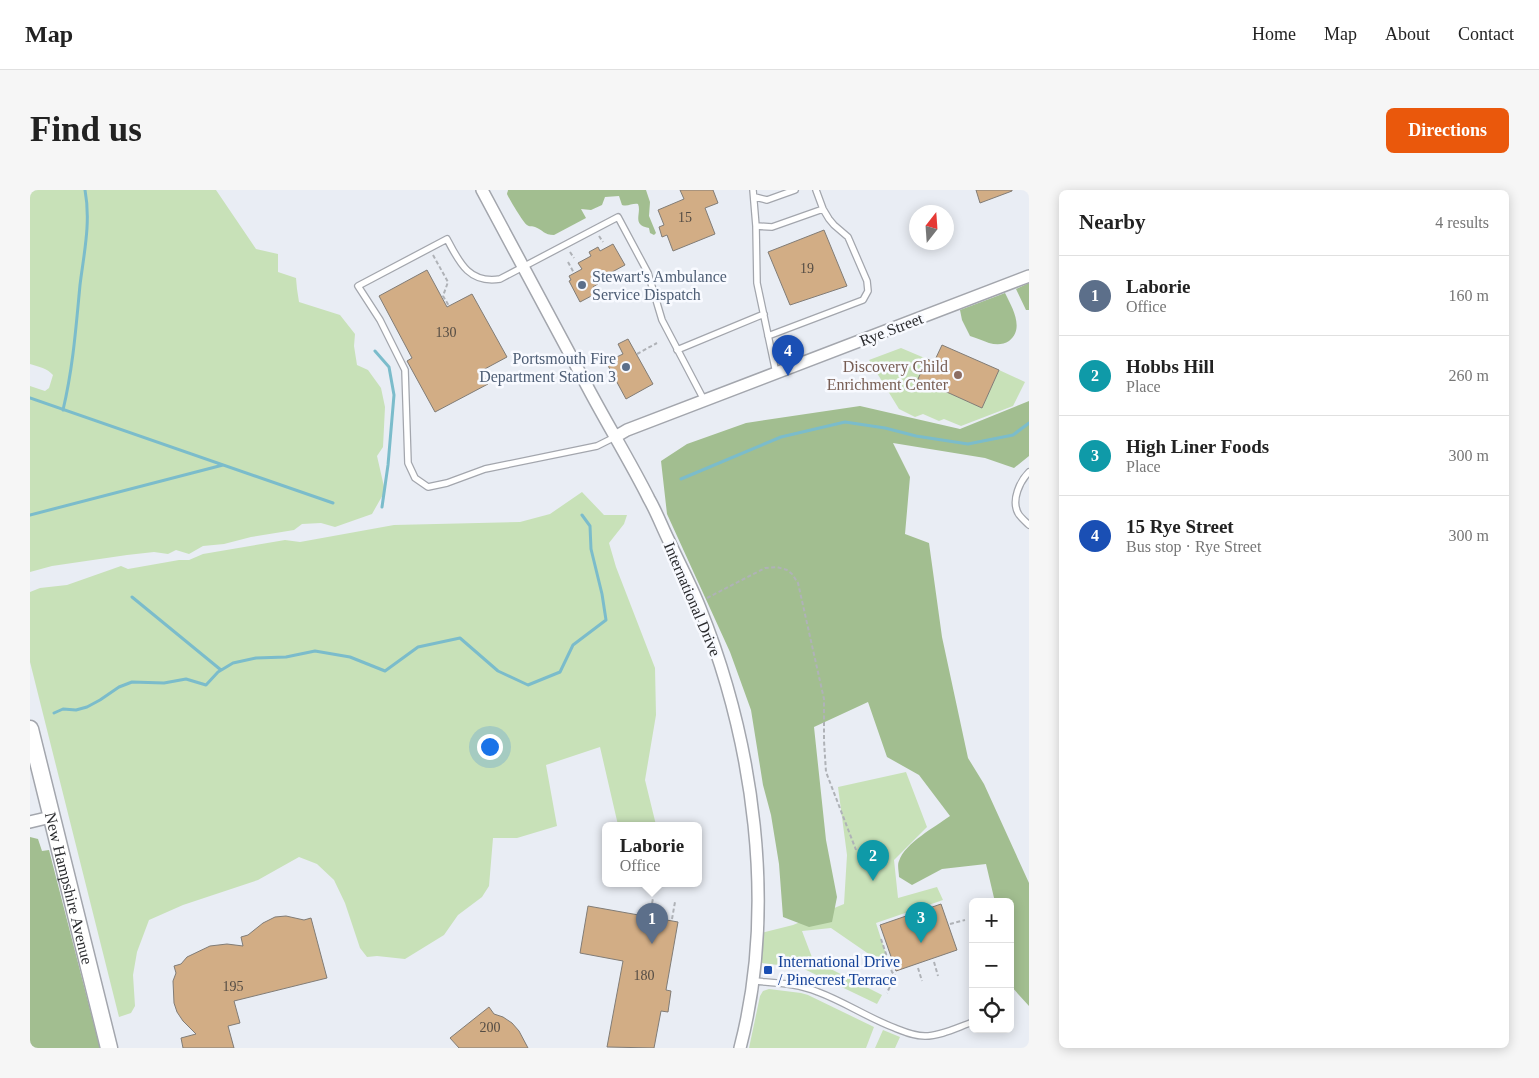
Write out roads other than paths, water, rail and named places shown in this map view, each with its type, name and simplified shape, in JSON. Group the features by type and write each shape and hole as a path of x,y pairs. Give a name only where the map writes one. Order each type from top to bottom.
{"street":[{"name":"International Drive","path":"482,190 650,500 698,602 725,676 747,772 754,820 758,893 754,981 740,1048"},
{"name":"Rye Street","path":"615,437 627,430 704,400 1029,276"},
{"name":"New Hampshire Avenue","path":"30,729 109,1048"},
{"path":"30,822 51,817"}],"lane":[{"path":"753,190 755,197 757,283 776,373"},
{"path":"755,197 768,200 795,190"},
{"path":"768,336 863,300 868,291 867,281 848,237 834,225 823,209 816,190"},
{"path":"756,226 772,227 823,209"},
{"path":"615,437 597,446 485,469 428,487 415,478 408,463 405,370 380,320 358,286 447,239 469,272 484,279 500,279 618,217 648,273 662,320 704,400"},
{"path":"677,350 764,314"},
{"path":"1029,472 1025,476 1016,497 1017,512 1029,525"},
{"path":"754,981 806,987 882,1023 918,1035 938,1034 969,1023"}],"waterway":[{"path":"63,410 72,363 86,238 87,202 85,190"},
{"path":"375,351 389,367 394,395 382,507"},
{"path":"30,398 333,503"},
{"path":"681,479 781,437 845,422 968,444 1013,435 1029,423"},
{"path":"30,515 223,465"},
{"path":"54,713 63,709 76,710 87,707 119,687 132,682 164,683 186,679 206,685 218,672 233,663 256,658 286,657 315,651 350,657 385,671 418,647 460,638 498,671 528,685 560,672 573,645 606,620 591,549 590,526 582,515"},
{"path":"132,597 221,670"}],"place":[{"name":"Stewart's Ambulance Service Dispatch","path":"582,285"},
{"name":"Portsmouth Fire Department Station 3","path":"626,367"},
{"name":"Discovery Child Enrichment Center","path":"958,375"},
{"name":"15 Rye Street","path":"788,376"},
{"name":"Hobbs Hill","path":"873,881"},
{"name":"High Liner Foods","path":"921,943"},
{"name":"Laborie","path":"652,944"},
{"name":"International Drive / Pinecrest Terrace","path":"768,970"}]}
